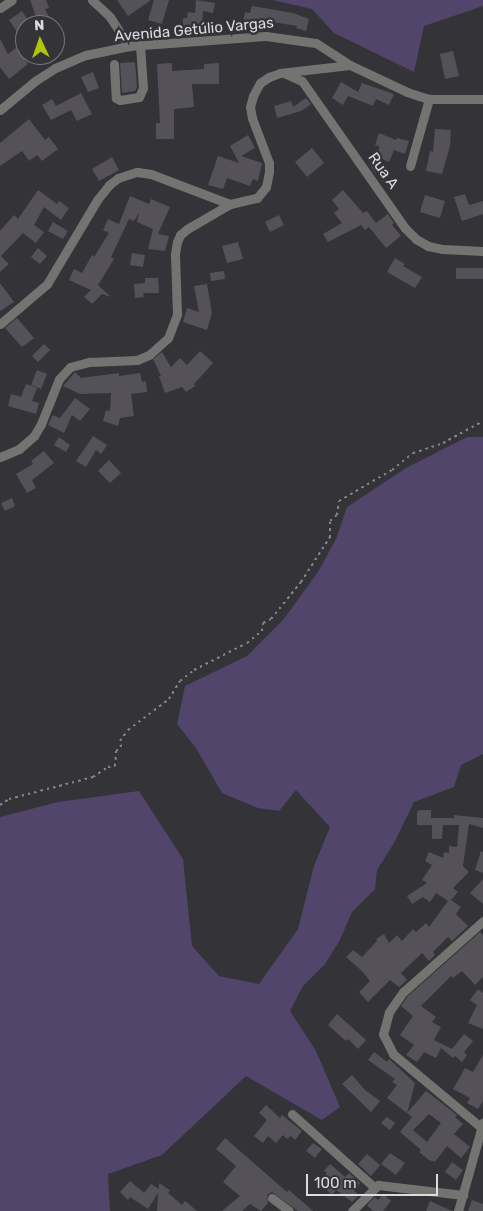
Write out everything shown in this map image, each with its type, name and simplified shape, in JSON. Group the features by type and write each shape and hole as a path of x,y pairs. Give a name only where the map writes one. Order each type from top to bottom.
{"street":[{"path":"0,8 12,0"},
{"path":"92,0 110,17 129,46"},
{"name":"Avenida Getúlio Vargas","path":"0,110 55,68 86,55 129,46 281,36 316,43 350,65 406,92 429,99 483,99"},
{"path":"114,64 116,98 120,100 139,97 143,88 140,45"},
{"path":"0,457 19,450 34,436 41,424 59,380 70,367 89,362 137,360 149,355 168,338 177,314 175,254 180,235 230,204 256,198 266,187 269,163 252,118 250,107 252,96 260,83 268,77 280,73 350,65"},
{"name":"Rua A","path":"280,73 302,81 405,228 416,239 428,246 483,251"},
{"path":"410,166 429,99"},
{"path":"0,324 47,284 97,200 109,184 118,178 136,172 151,174 230,204"},
{"path":"458,1211 482,1126 393,1054 383,1034 389,1012 403,992 482,923"},
{"path":"292,1114 374,1187"},
{"path":"352,1211 374,1187 386,1184 463,1195"},
{"path":"272,1198 288,1211"}],"path":[{"path":"0,804 9,799 93,777 108,767 115,766 116,751 121,747 120,741 169,699 180,682 194,670 247,644 262,631 263,623 271,619 301,582 330,537 330,521 337,515 340,501 392,470 413,453 443,444 483,421"}],"shaded area":[{"path":"272,0 483,0 483,6 424,26 414,72 334,33 312,9"},
{"path":"467,437 483,437 483,754 461,765 454,787 414,802 394,843 377,870 375,889 352,912 340,940 325,964 303,986 290,1011 316,1051 340,1107 322,1120 246,1076 162,1155 108,1174 110,1211 0,1211 0,817 58,802 139,791 183,859 192,946 219,976 259,984 298,929 314,866 330,827 296,790 279,811 258,808 222,793 196,748 177,724 185,686 247,656 283,620 318,572 336,539 347,507 406,468"}],"building":[{"path":"30,0 46,0 49,8 45,9 48,15 35,15"},
{"path":"117,0 151,0 128,16"},
{"path":"154,0 169,0 162,24 148,20"},
{"path":"196,0 215,3 213,13 203,11 202,24 193,23 193,26 183,27 183,18 187,18 188,12 195,13"},
{"path":"252,6 293,13 309,19 306,31 296,28 297,26 260,20 259,26 243,22 245,12 250,13"},
{"path":"22,11 25,15 16,15"},
{"path":"15,16 15,29 9,20"},
{"path":"0,39 8,54 15,49 15,65 27,65 9,79 0,67"},
{"path":"453,51 459,76 445,79 440,54"},
{"path":"135,62 137,87 135,91 122,93 120,63"},
{"path":"172,63 172,71 204,69 204,64 219,63 219,84 192,84 194,107 174,109 174,139 156,139 156,123 160,123 157,64"},
{"path":"93,72 99,88 88,92 81,77"},
{"path":"341,82 358,92 362,83 394,94 389,105 376,99 373,106 348,96 343,105 332,98"},
{"path":"81,93 92,114 77,121 71,110 51,120 42,105 52,99 56,106"},
{"path":"306,98 311,104 301,111 277,118 274,106 291,101 293,107"},
{"path":"29,119 45,140 49,137 58,149 42,161 37,155 29,161 22,151 0,166 0,143"},
{"path":"435,129 451,130 450,146 442,174 426,171 430,151 433,152"},
{"path":"379,133 396,140 397,138 409,141 405,154 394,150 389,162 382,159 376,174 370,165 380,147 375,145"},
{"path":"248,135 255,148 241,156 262,163 258,181 253,179 250,186 227,178 223,189 208,185 218,156 239,163 230,146"},
{"path":"312,148 324,163 307,177 295,162"},
{"path":"112,157 119,170 99,181 92,169"},
{"path":"38,190 57,204 59,201 69,208 61,220 44,207 34,225 44,232 36,243 23,233 1,256 9,264 0,272 0,231 14,215 18,219"},
{"path":"343,190 363,213 367,211 376,223 388,214 394,223 392,225 401,236 386,248 369,227 365,230 361,225 328,242 323,234 342,223 334,213 339,209 332,200"},
{"path":"465,194 469,205 483,201 483,214 462,221 454,197"},
{"path":"425,195 445,201 440,218 420,212"},
{"path":"130,196 149,204 151,199 170,207 158,234 169,236 165,251 148,249 153,229 137,222 139,213 134,221 129,219 111,257 114,259 98,285 111,297 102,294 92,304 84,297 91,290 69,280 74,269 82,273 92,255 94,257 109,233 103,230 108,219 119,224"},
{"path":"279,215 284,225 270,232 265,222"},
{"path":"53,222 68,231 63,239 48,231"},
{"path":"238,242 243,259 227,263 222,246"},
{"path":"38,248 47,256 40,264 31,257"},
{"path":"132,253 145,255 143,267 130,265"},
{"path":"395,258 405,264 403,266 422,277 415,288 387,272"},
{"path":"456,268 483,268 483,279 456,279"},
{"path":"224,271 225,279 211,281 210,273"},
{"path":"145,278 158,278 159,293 143,293 144,297 135,298 134,284 145,283"},
{"path":"0,283 14,302 0,311"},
{"path":"207,284 212,313 207,330 183,322 187,308 199,312 194,286"},
{"path":"17,318 34,338 22,347 5,328"},
{"path":"44,344 50,350 38,362 32,356"},
{"path":"200,351 213,363 194,384 195,386 186,392 182,387 165,393 159,376 161,376 153,359 162,352 171,367 180,358 187,365"},
{"path":"37,370 47,374 41,389 31,385"},
{"path":"75,372 81,378 119,373 119,376 140,373 142,382 146,381 147,392 131,394 134,416 120,418 118,426 103,421 106,410 110,411 111,393 80,394 63,386"},
{"path":"26,384 37,388 32,401 39,403 36,414 8,406 11,394 21,397"},
{"path":"75,398 90,409 80,421 72,415 64,433 48,425 53,415 60,418"},
{"path":"93,436 107,445 101,454 96,450 86,467 76,461"},
{"path":"59,437 70,445 66,452 54,445"},
{"path":"44,451 54,463 32,480 36,488 27,493 16,474 33,464 31,461"},
{"path":"109,460 121,473 110,483 98,471"},
{"path":"12,498 15,506 5,511 1,503"},
{"path":"420,810 431,810 431,818 454,818 454,815 483,818 483,828 469,824 463,866 469,872 453,888 458,892 451,900 461,907 456,914 468,926 452,941 448,937 433,952 435,955 429,961 422,953 401,973 407,980 399,987 390,980 368,1002 359,992 370,981 346,957 353,950 362,957 377,941 376,939 384,934 389,943 397,935 402,941 413,929 416,932 426,923 429,927 448,901 436,893 430,902 423,897 412,904 407,896 427,883 422,880 432,865 425,861 429,852 443,858 444,852 449,853 449,846 457,847 459,825 443,825 442,839 432,839 432,825 417,825 417,812"},
{"path":"481,851 483,852 483,873 475,870"},
{"path":"483,879 483,904 470,893"},
{"path":"480,932 483,935 483,977 475,985 462,971 453,978 451,976 421,1006 436,1017 432,1022 441,1027 434,1040 452,1049 464,1034 473,1041 464,1052 467,1055 462,1062 455,1056 453,1058 441,1048 436,1058 424,1052 417,1062 406,1055 414,1045 400,1035 413,1016 401,1006 408,996"},
{"path":"478,989 483,993 483,1029 468,1023 477,1005 470,1000"},
{"path":"337,1014 366,1040 358,1049 348,1039 346,1041 328,1025"},
{"path":"374,1052 387,1062 389,1059 415,1083 407,1113 387,1098 397,1085 392,1082 395,1079 368,1060"},
{"path":"483,1055 483,1101 478,1109 467,1103 470,1098 453,1089 465,1068 473,1072"},
{"path":"352,1075 365,1090 380,1101 371,1112 342,1084"},
{"path":"426,1091 457,1115 455,1117 463,1124 454,1134 470,1147 461,1158 447,1146 435,1162 429,1160 419,1152 421,1150 400,1132 412,1117 407,1113","holes":["429,1114 441,1123 427,1142 413,1130"]},
{"path":"266,1105 280,1118 282,1115 302,1131 295,1140 291,1136 287,1139 283,1135 276,1143 268,1136 263,1143 254,1136 267,1120 259,1113"},
{"path":"387,1117 395,1123 390,1130 381,1123"},
{"path":"225,1138 287,1192 289,1190 313,1211 298,1211 272,1192 267,1195 268,1203 261,1211 250,1204 242,1211 222,1211 240,1196 223,1182 236,1166 216,1149"},
{"path":"313,1143 322,1149 315,1158 306,1151"},
{"path":"390,1153 405,1163 396,1175 381,1164"},
{"path":"367,1154 380,1165 371,1176 358,1164"},
{"path":"452,1162 463,1170 456,1180 445,1172"},
{"path":"330,1164 345,1177 349,1173 360,1183 354,1191 359,1195 352,1202 336,1190 332,1195 319,1183 327,1173 324,1171"},
{"path":"130,1181 144,1193 151,1184 159,1189 159,1183 170,1190 168,1193 182,1205 185,1201 197,1211 157,1211 158,1193 148,1209 130,1197 128,1200 120,1192"},
{"path":"383,1194 391,1201 383,1211 373,1211 367,1205 375,1197 378,1200"},
{"path":"472,1200 483,1204 483,1211 468,1211"},
{"path":"430,1201 452,1211 426,1211"}]}
